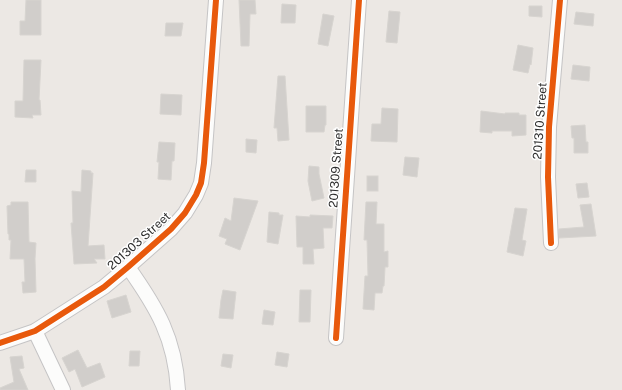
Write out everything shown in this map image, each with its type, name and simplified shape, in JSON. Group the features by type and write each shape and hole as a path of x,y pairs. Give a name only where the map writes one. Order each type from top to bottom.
{"street":[{"name":"201303 Street","path":"0,343 35,330 104,288 171,229 196,195 201,183 204,163 216,0"},
{"name":"201309 Street","path":"336,338 359,0"},
{"name":"201310 Street","path":"551,243 548,177 549,127 560,0"},
{"path":"128,267 150,297 167,332 174,355 178,390"},
{"path":"35,330 63,390"}],"building":[{"path":"26,0 41,0 41,35 20,35 20,21 25,21"},
{"path":"239,0 255,0 256,14 250,14 249,46 241,46"},
{"path":"282,4 296,5 295,23 281,23"},
{"path":"529,6 542,6 542,17 529,16"},
{"path":"389,11 400,12 397,43 386,42"},
{"path":"576,12 594,14 593,26 574,24"},
{"path":"323,14 334,16 328,46 318,44"},
{"path":"166,23 183,23 181,36 165,36"},
{"path":"518,45 533,48 531,65 530,64 528,73 513,70"},
{"path":"24,60 41,60 39,100 41,115 32,115 33,118 15,117 15,101 23,101"},
{"path":"573,65 590,67 589,81 571,79"},
{"path":"278,76 285,76 289,140 278,141 277,128 274,128"},
{"path":"161,94 182,95 181,115 160,114"},
{"path":"306,106 326,106 326,125 324,132 306,132"},
{"path":"382,108 398,109 397,142 371,141 372,124 381,124"},
{"path":"481,111 505,114 519,113 519,115 526,115 526,135 512,136 512,131 492,131 492,133 480,132"},
{"path":"585,125 588,153 574,153 574,138 572,138 571,126"},
{"path":"246,139 257,140 256,153 246,152"},
{"path":"159,142 175,143 171,180 158,179 159,162 157,162"},
{"path":"405,157 419,158 417,177 403,175"},
{"path":"309,166 319,167 324,198 312,201 308,181"},
{"path":"26,170 36,170 36,182 25,182"},
{"path":"82,170 91,171 91,173 93,173 88,246 104,245 105,259 94,259 97,263 74,264 71,223 73,223 72,191 81,192"},
{"path":"367,176 378,176 378,191 367,191"},
{"path":"587,183 589,197 578,198 576,184"},
{"path":"234,198 258,201 240,250 225,244 227,239 219,236 225,218 231,221"},
{"path":"11,202 28,202 29,242 36,243 36,292 23,293 22,282 25,282 24,259 10,259 11,240 9,240 8,234 7,206 11,205"},
{"path":"366,202 377,202 376,224 384,224 384,252 388,251 388,267 385,267 384,286 382,293 375,293 374,310 363,309 365,276 368,276 367,240 364,240"},
{"path":"591,204 596,236 559,238 559,229 584,227 580,205"},
{"path":"515,208 527,209 522,240 526,241 523,256 507,252"},
{"path":"269,212 283,215 278,244 267,242"},
{"path":"310,215 333,216 332,228 323,228 324,248 313,249 314,264 303,264 303,247 297,247 296,216 310,217"},
{"path":"223,290 236,292 233,319 219,318"},
{"path":"300,290 311,290 310,322 299,322"},
{"path":"126,295 131,312 112,318 107,301"},
{"path":"264,310 275,312 273,325 262,324"},
{"path":"78,350 87,368 100,363 105,377 82,387 75,369 69,372 62,358"},
{"path":"130,351 140,351 139,366 129,366"},
{"path":"277,352 289,354 287,367 275,365"},
{"path":"223,354 233,355 231,368 221,366"},
{"path":"22,356 24,368 19,369 28,390 0,390 0,388 14,382 10,357"}],"cycle path":[{"path":"0,343 35,331 104,287 171,229 185,213 196,195 201,183 204,163 216,0"},
{"path":"336,338 359,0"},
{"path":"551,243 548,177 549,127 560,0"}]}
